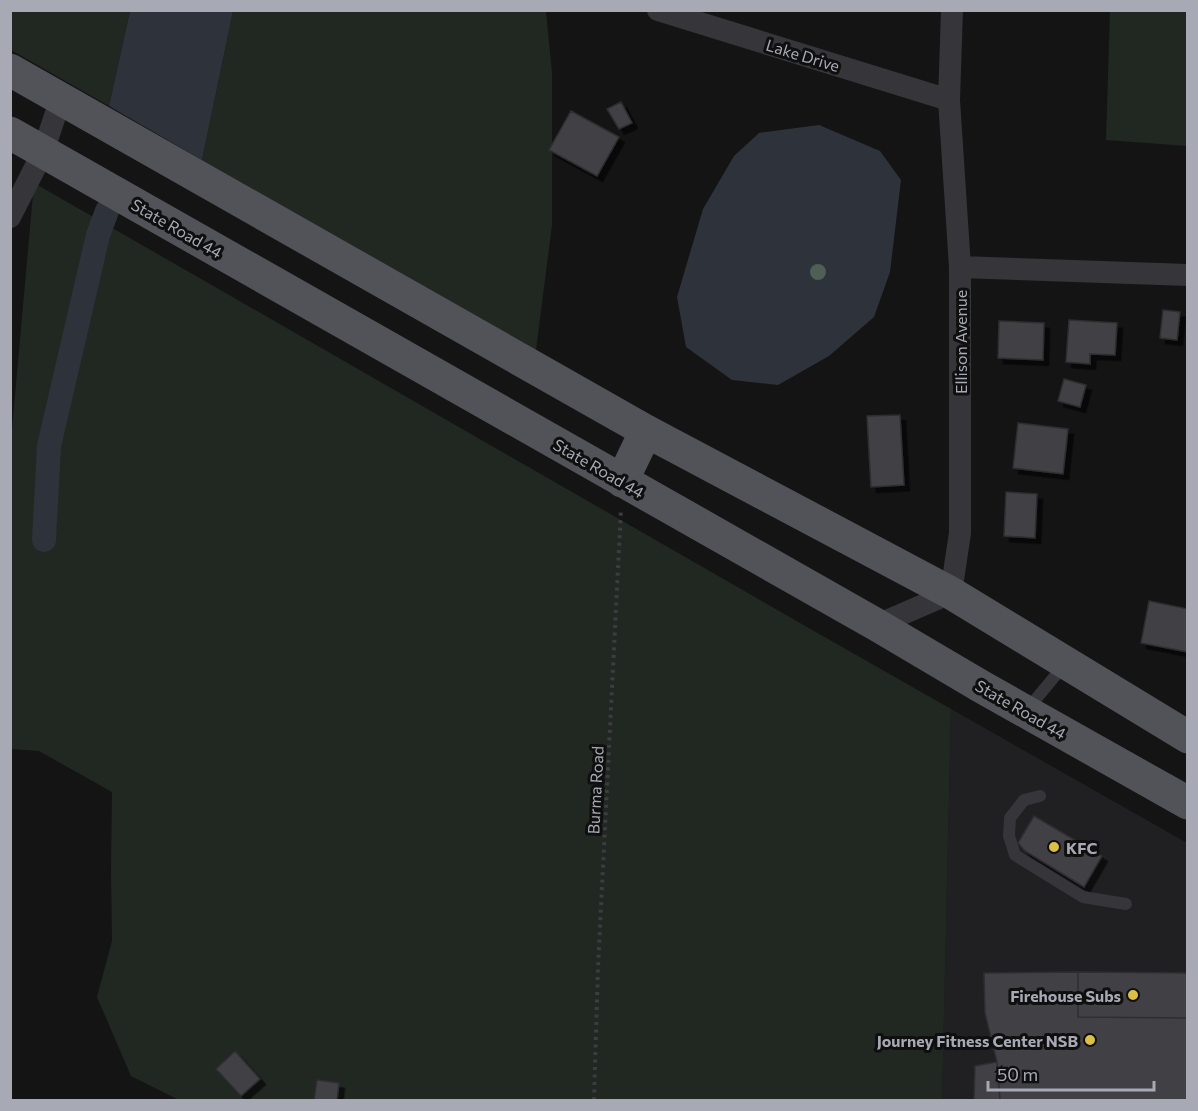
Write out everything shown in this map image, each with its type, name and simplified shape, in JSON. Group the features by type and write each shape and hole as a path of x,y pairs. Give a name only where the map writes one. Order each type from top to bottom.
{"main road":[{"path":"10,70 646,432 951,593 1188,737"},
{"name":"State Road 44","path":"10,133 878,625 1188,804"},
{"path":"622,481 646,432"}],"street":[{"name":"Lake Drive","path":"658,10 949,100"},
{"name":"Ellison Avenue","path":"951,593 960,534 960,267 949,100 952,10"},
{"path":"10,217 43,152 61,98"},
{"path":"960,267 1188,275"},
{"path":"878,625 951,593"}],"lane":[{"path":"1026,712 1065,663"},
{"path":"1040,796 1024,800 1010,818 1009,836 1015,855 1083,897 1126,904"}],"path":[{"name":"Burma Road","path":"594,1101 598,967 622,481"}],"shaded area":[{"path":"11,11 130,11 109,106 11,50"},
{"path":"130,11 233,11 202,160 109,106"},
{"path":"233,11 546,11 552,73 552,225 536,350 202,160"},
{"path":"1110,11 1187,11 1187,146 1106,140"},
{"path":"819,125 880,151 901,180 890,272 874,317 829,356 778,385 732,380 686,347 677,297 703,209 734,156 759,133"},
{"path":"34,183 951,709 942,1100 179,1100 131,1076 97,997 112,941 112,792 39,751 11,749 10,451"},
{"path":"951,709 1187,843 1188,1100 942,1100"}],"building":[{"path":"621,102 632,123 619,129 607,109"},
{"path":"571,111 619,137 597,176 549,150"},
{"path":"1163,310 1180,312 1177,340 1160,338"},
{"path":"1069,320 1117,323 1115,355 1090,354 1090,364 1066,362"},
{"path":"999,321 1044,323 1043,360 998,358"},
{"path":"1064,379 1086,385 1080,407 1058,401"},
{"path":"900,415 904,485 871,487 867,416"},
{"path":"1018,423 1068,429 1063,474 1013,468"},
{"path":"1006,492 1037,494 1035,538 1004,536"},
{"path":"1149,601 1188,609 1188,652 1141,643"},
{"name":"KFC","path":"1034,816 1102,856 1084,887 1025,851 1018,843"},
{"name":"Firehouse Subs","path":"1078,972 1188,973 1188,1018 1078,1017"},
{"name":"Journey Fitness Center NSB","path":"1078,972 1078,1017 1188,1018 1188,1100 1000,1100 997,1062 985,1013 984,973"},
{"path":"235,1051 260,1079 241,1096 216,1069"},
{"path":"997,1062 1000,1100 974,1100 975,1066"},
{"path":"317,1080 339,1083 337,1100 314,1100"}],"waterway":[{"path":"44,540 49,446 98,235 107,211"}],"place":[{"name":"KFC","path":"1054,847"},
{"name":"Firehouse Subs","path":"1133,995"},
{"name":"Journey Fitness Center NSB","path":"1090,1040"}]}
